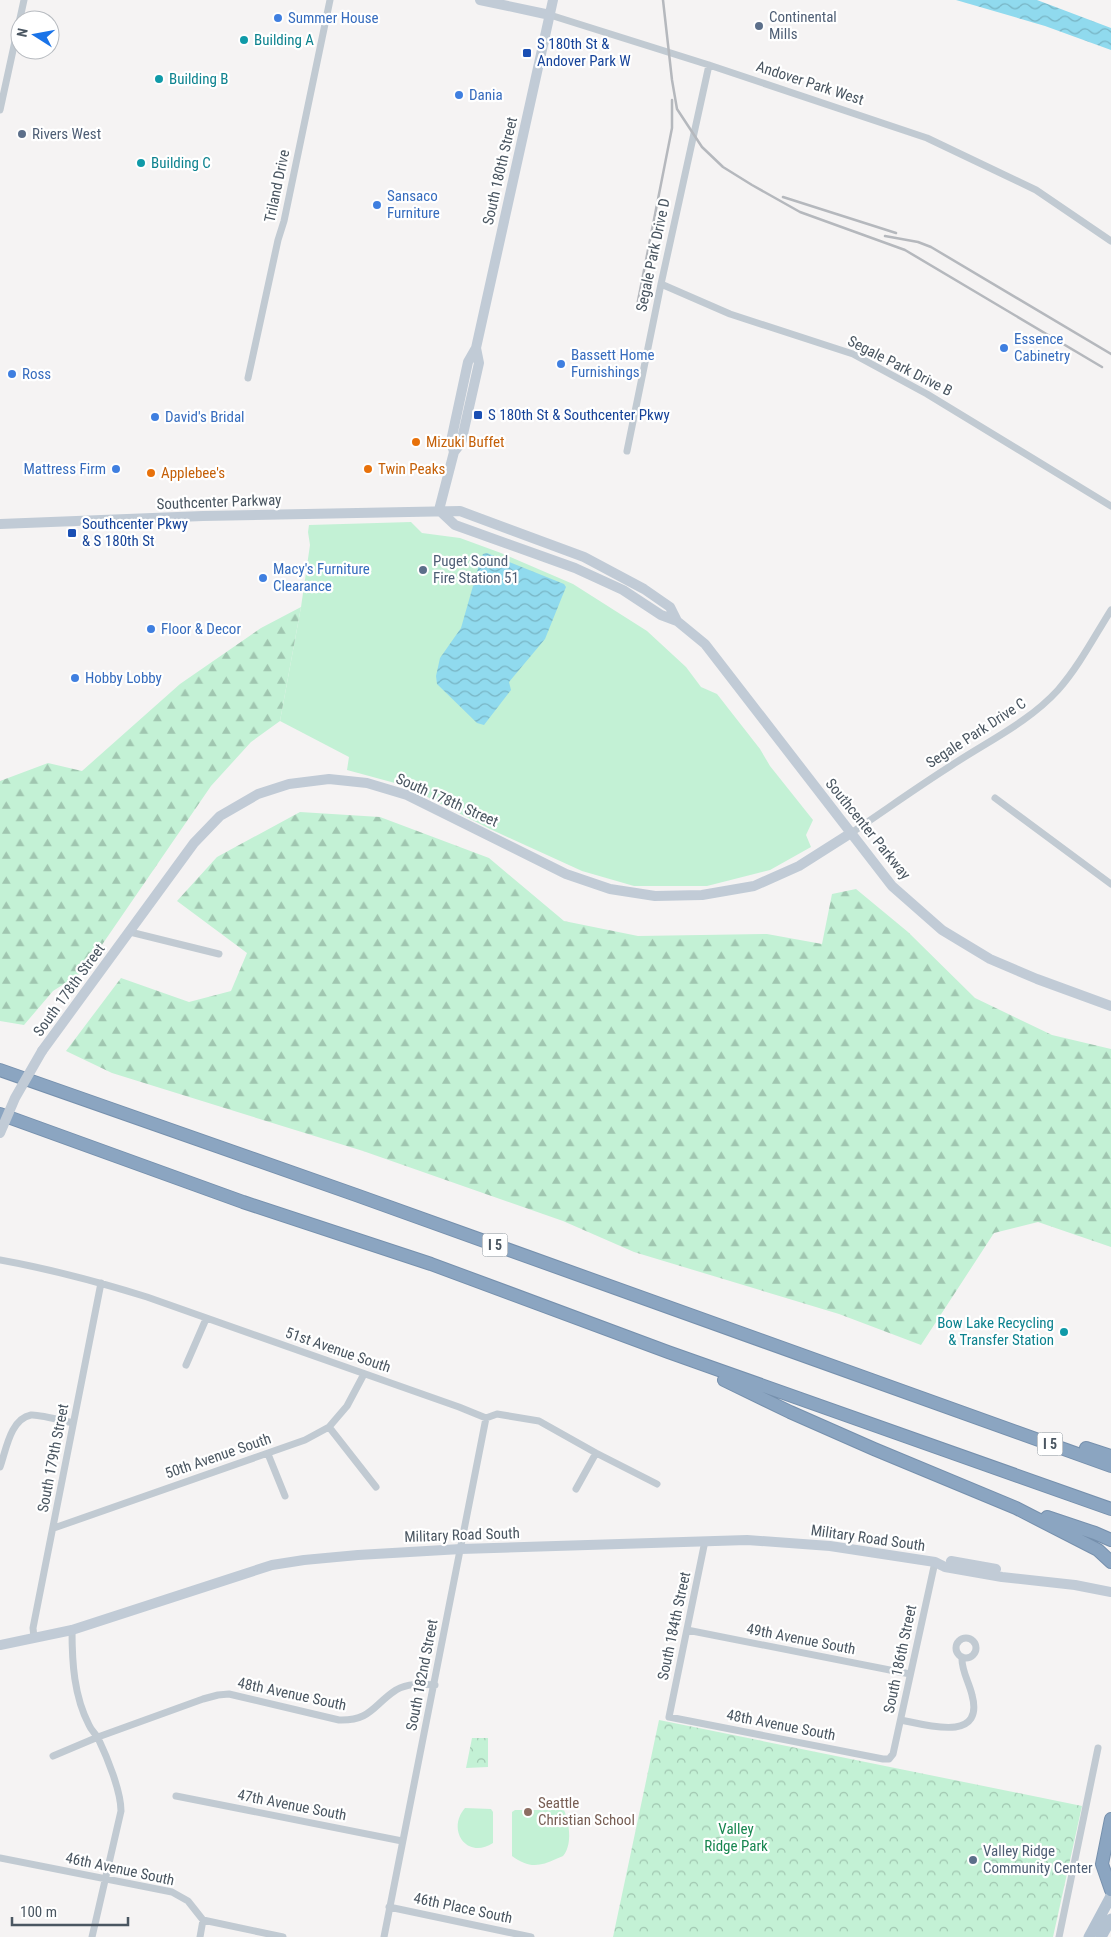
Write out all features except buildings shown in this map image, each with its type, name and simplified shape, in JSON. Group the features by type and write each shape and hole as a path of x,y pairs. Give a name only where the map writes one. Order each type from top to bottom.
{"highway":[{"name":"I 5","path":"0,1070 1111,1466"},
{"path":"0,1114 243,1202 431,1264 668,1352 1111,1509"},
{"path":"668,1352 790,1412 1016,1508 1098,1550 1111,1562"},
{"path":"989,1422 1111,1456"},
{"path":"1016,1508 1095,1533 1111,1540"},
{"path":"1111,1819 1102,1864 1111,1890"}],"main road":[{"name":"Andover Park West","path":"480,0 550,15"},
{"name":"South 180th Street","path":"439,510 454,452 461,443 478,363 476,348 553,0"},
{"name":"Southcenter Parkway","path":"439,510 456,525 575,568 623,590 661,615 677,621 704,644 892,886 942,930 990,959 1037,980 1111,1006"},
{"name":"Southcenter Parkway","path":"0,524 203,516 460,511 584,557 651,594 670,607 677,621"},
{"name":"South 178th Street","path":"0,1133 19,1090 42,1051 194,843 220,816 258,794 289,784 329,779 367,783 407,796 566,874 610,889 655,896 702,895 754,886 799,866 851,833"},
{"name":"Military Road South","path":"0,1645 72,1630 272,1565 358,1555 461,1549 747,1540 830,1546 936,1562 945,1560 1002,1570 1022,1578 1111,1592"},
{"path":"1089,1937 1111,1896"},
{"path":"1101,1937 1111,1920"}],"street":[{"path":"0,110 24,0"},
{"name":"Triland Drive","path":"248,378 278,240 284,221 330,0"},
{"name":"Andover Park West","path":"550,15 709,65 927,138 1036,190 1111,241"},
{"name":"Segale Park Drive D","path":"627,451 709,65"},
{"name":"Segale Park Drive B","path":"661,284 730,314 853,354 928,394 1111,506"},
{"name":"Segale Park Drive C","path":"851,833 949,766 1022,722 1035,712 1058,690 1071,673 1111,610"},
{"path":"995,798 1111,884"},
{"path":"130,932 219,954"},
{"name":"51st Avenue South","path":"0,1260 38,1267 101,1283 486,1418 497,1414 540,1421 656,1484"},
{"name":"South 179th Street","path":"34,1638 34,1626 101,1283"},
{"path":"186,1365 206,1319"},
{"name":"50th Avenue South","path":"54,1528 305,1440 329,1427 347,1406 364,1374"},
{"path":"0,1467 14,1428 20,1420 31,1415 73,1423"},
{"name":"South 182nd Street","path":"384,1937 486,1418"},
{"path":"329,1427 376,1487"},
{"path":"576,1489 596,1453"},
{"path":"268,1454 285,1496"},
{"name":"South 184th Street","path":"668,1717 706,1541"},
{"name":"South 186th Street","path":"889,1759 893,1754 936,1562"},
{"path":"72,1630 74,1676 77,1692 89,1725 98,1738 121,1800 121,1811 92,1937"},
{"name":"49th Avenue South","path":"687,1630 910,1674"},
{"path":"901,1720 953,1728 968,1722 974,1710 973,1696 962,1665 962,1657"},
{"name":"48th Avenue South","path":"53,1756 218,1695 229,1694 350,1721 366,1715 397,1690 419,1684 434,1685"},
{"name":"48th Avenue South","path":"668,1717 889,1759"},
{"path":"1059,1937 1098,1748"},
{"name":"47th Avenue South","path":"176,1796 402,1841"},
{"name":"46th Avenue South","path":"0,1858 172,1892 188,1901 203,1920"},
{"name":"46th Place South","path":"389,1907 531,1937"},
{"path":"200,1937 203,1920 283,1937"}],"green space":[{"path":"411,522 422,533 460,538 501,553 573,584 647,631 686,667 701,687 717,694 760,749 770,766 813,820 806,835 811,847 770,870 707,886 634,886 582,871 490,829 406,786 347,770 349,757 280,721 301,607 310,545 309,525"},
{"path":"301,607 280,721 251,742 211,786 84,971 53,991 24,1025 0,1021 0,781 48,763 82,771 180,684 261,628"},
{"path":"300,812 380,817 489,858 564,921 638,936 767,934 822,944 832,894 856,889 908,932 975,998 1052,1035 1111,1049 1111,1247 1038,1222 994,1233 921,1345 839,1314 634,1252 563,1221 363,1151 112,1073 66,1051 121,978 189,1002 231,991 247,953 177,901 217,857"},
{"name":"Valley Ridge Park","path":"659,1720 1082,1806 1053,1937 613,1937"},
{"path":"472,1738 488,1738 488,1767 466,1768"},
{"path":"465,1808 491,1809 493,1812 493,1843 475,1848 462,1840 458,1825"},
{"path":"515,1810 564,1810 569,1827 569,1839 563,1856 544,1864 534,1865 523,1863 512,1856 512,1812"}],"water":[{"path":"956,0 1037,0 1111,28 1111,50 1045,26"},
{"path":"487,553 564,584 566,587 545,639 509,682 511,690 484,725 477,723 437,684 436,676 440,658 461,628 481,558 483,554"}],"railway":[{"path":"663,0 677,109 702,147 723,167 800,212 905,250 1102,367"},
{"path":"637,306 672,128 672,100"},
{"path":"783,197 896,233"},
{"path":"885,236 918,242 931,247 1111,354"}],"place":[{"name":"Summer House","path":"278,18"},
{"name":"Continental Mills","path":"759,26"},
{"name":"Building A","path":"244,40"},
{"name":"S 180th St & Andover Park W","path":"527,53"},
{"name":"Building B","path":"159,79"},
{"name":"Dania","path":"459,95"},
{"name":"Rivers West","path":"22,134"},
{"name":"Building C","path":"141,163"},
{"name":"Sansaco Furniture","path":"377,205"},
{"name":"Essence Cabinetry","path":"1004,348"},
{"name":"Bassett Home Furnishings","path":"561,364"},
{"name":"Ross","path":"12,374"},
{"name":"S 180th St & Southcenter Pkwy","path":"478,415"},
{"name":"David's Bridal","path":"155,417"},
{"name":"Mizuki Buffet","path":"416,442"},
{"name":"Mattress Firm","path":"116,469"},
{"name":"Twin Peaks","path":"368,469"},
{"name":"Applebee's","path":"151,473"},
{"name":"Southcenter Pkwy & S 180th St","path":"72,533"},
{"name":"Puget Sound Fire Station 51","path":"423,570"},
{"name":"Macy's Furniture Clearance","path":"263,578"},
{"name":"Floor & Decor","path":"151,629"},
{"name":"Hobby Lobby","path":"75,678"},
{"name":"Bow Lake Recycling & Transfer Station","path":"1064,1332"},
{"name":"Seattle Christian School","path":"528,1812"},
{"name":"Valley Ridge Community Center","path":"973,1860"}]}
